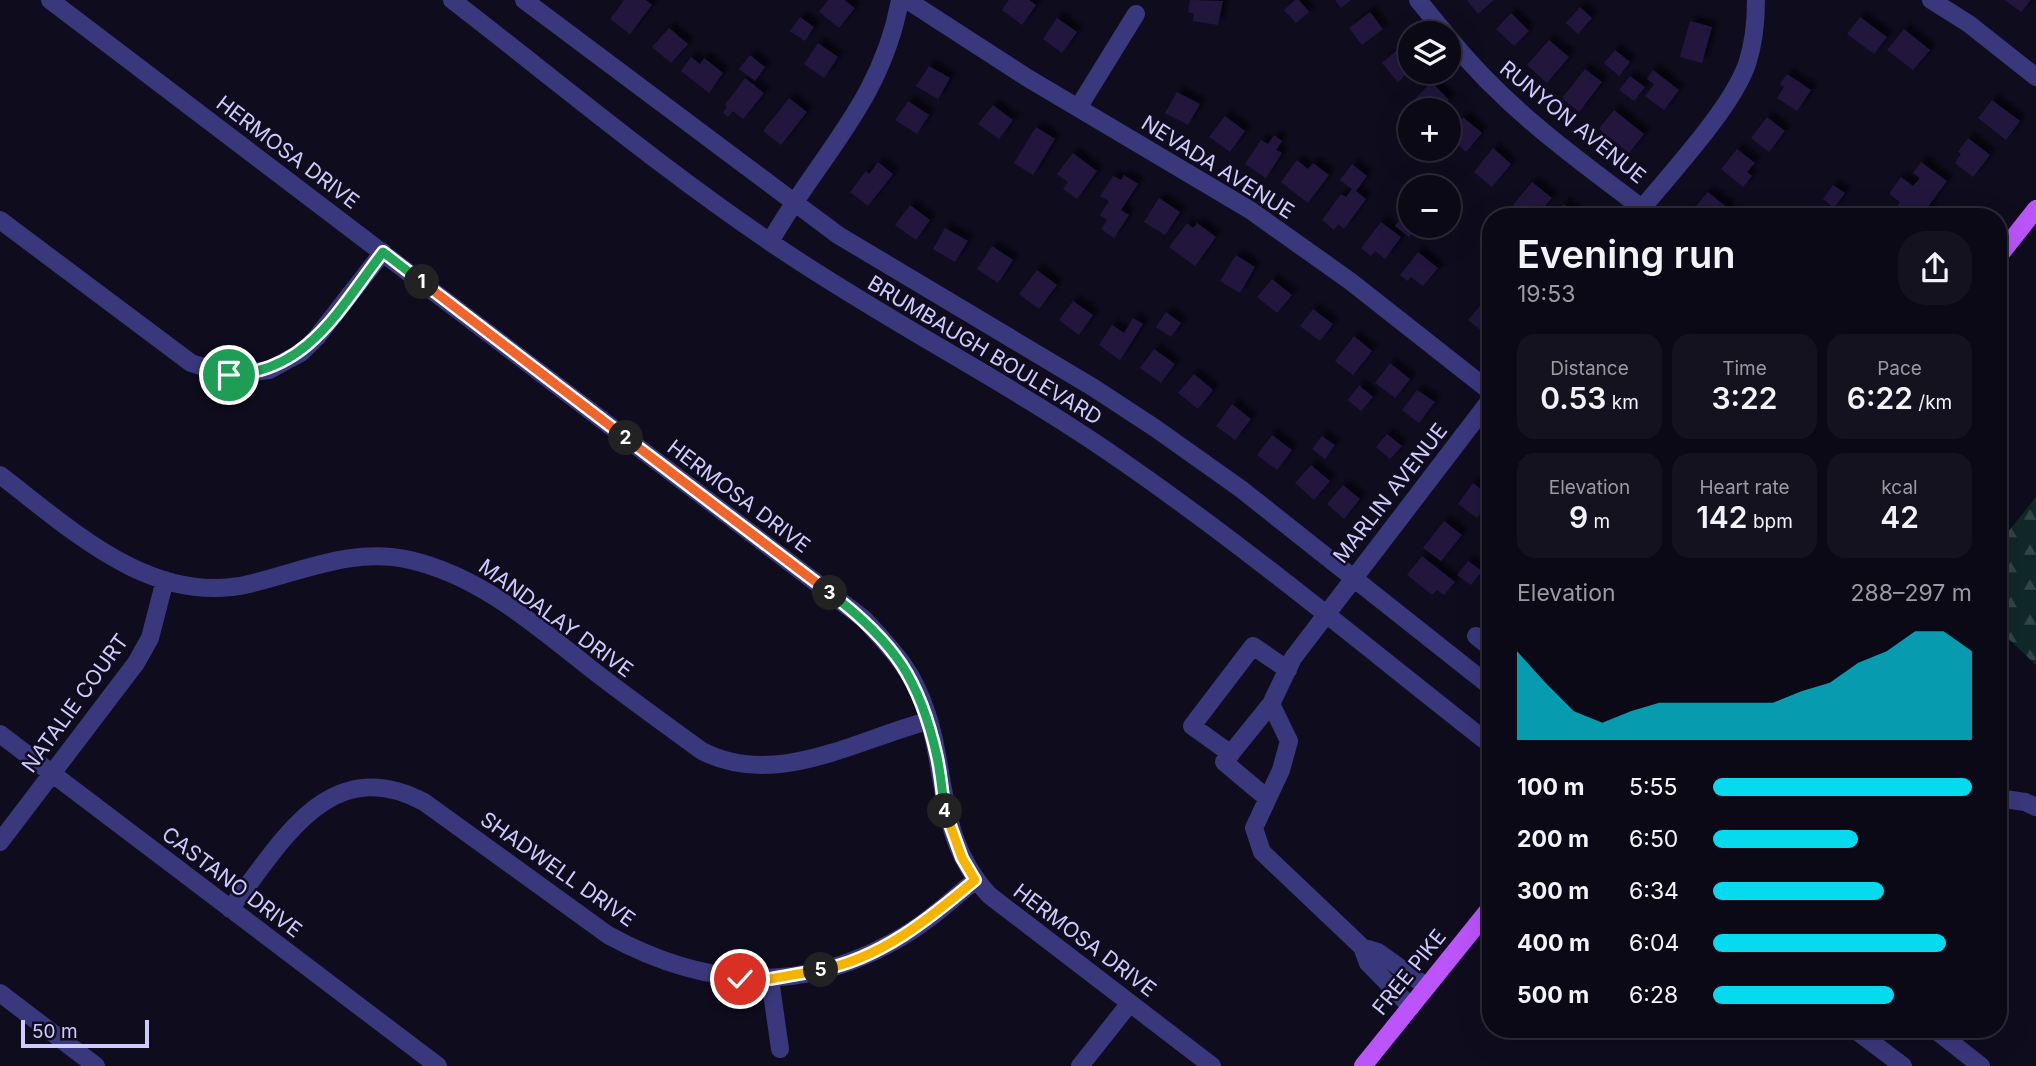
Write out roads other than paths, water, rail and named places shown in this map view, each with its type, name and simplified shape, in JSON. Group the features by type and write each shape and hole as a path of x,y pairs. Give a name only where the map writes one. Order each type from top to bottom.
{"main road":[{"path":"2007,246 2036,209"},
{"name":"FREE PIKE","path":"1363,1066 1482,918"}],"street":[{"name":"HERMOSA DRIVE","path":"50,0 863,619 907,670 919,692 928,721 946,815 962,858 975,880 989,895 1212,1066"},
{"name":"BRUMBAUGH BOULEVARD","path":"452,0 723,209 770,242 849,294 1045,410 1127,464 1212,526 1482,738"},
{"name":"BRUMBAUGH BOULEVARD","path":"524,0 792,203 903,276 1094,388 1155,428 1241,489 1482,677"},
{"path":"770,242 792,203 848,128 873,85 887,54 900,0"},
{"name":"NEVADA AVENUE","path":"907,0 1250,210 1350,281 1482,385"},
{"path":"1418,0 1435,21"},
{"path":"1643,208 1733,92 1747,66 1753,42 1756,0"},
{"path":"1931,0 1969,23 2036,77"},
{"path":"1078,107 1136,13"},
{"name":"RUNYON AVENUE","path":"1461,52 1495,92 1633,208"},
{"path":"0,220 191,363 229,375 269,370 302,352 317,337 383,252"},
{"name":"MARLIN AVENUE","path":"1231,754 1271,704 1293,658 1482,411"},
{"name":"MANDALAY DRIVE","path":"0,475 96,548 121,563 165,580 208,587 247,584 335,559 359,556 389,556 439,568 466,579 520,614 702,751 734,765 783,765 928,721"},
{"name":"NATALIE COURT","path":"0,842 136,663 149,638 165,580"},
{"path":"1476,636 1482,641"},
{"path":"1267,799 1224,762 1231,754 1192,726 1253,646 1288,670"},
{"path":"1271,704 1289,741 1281,770 1254,828 1262,852 1362,947 1368,963 1411,1007"},
{"name":"CASTANO DRIVE","path":"0,734 438,1066"},
{"name":"SHADWELL DRIVE","path":"230,909 314,806 344,791 383,788 402,791 424,802 569,909 640,953 711,976 770,979 830,968 889,945 938,911 975,880"},
{"path":"2007,799 2036,807"},
{"path":"1362,947 1378,952 1427,987"},
{"path":"770,979 780,1049"},
{"path":"0,993 96,1066"},
{"path":"1080,1066 1130,1003"},
{"path":"1866,1038 1903,1066"},
{"path":"1945,1038 1981,1066"}]}
